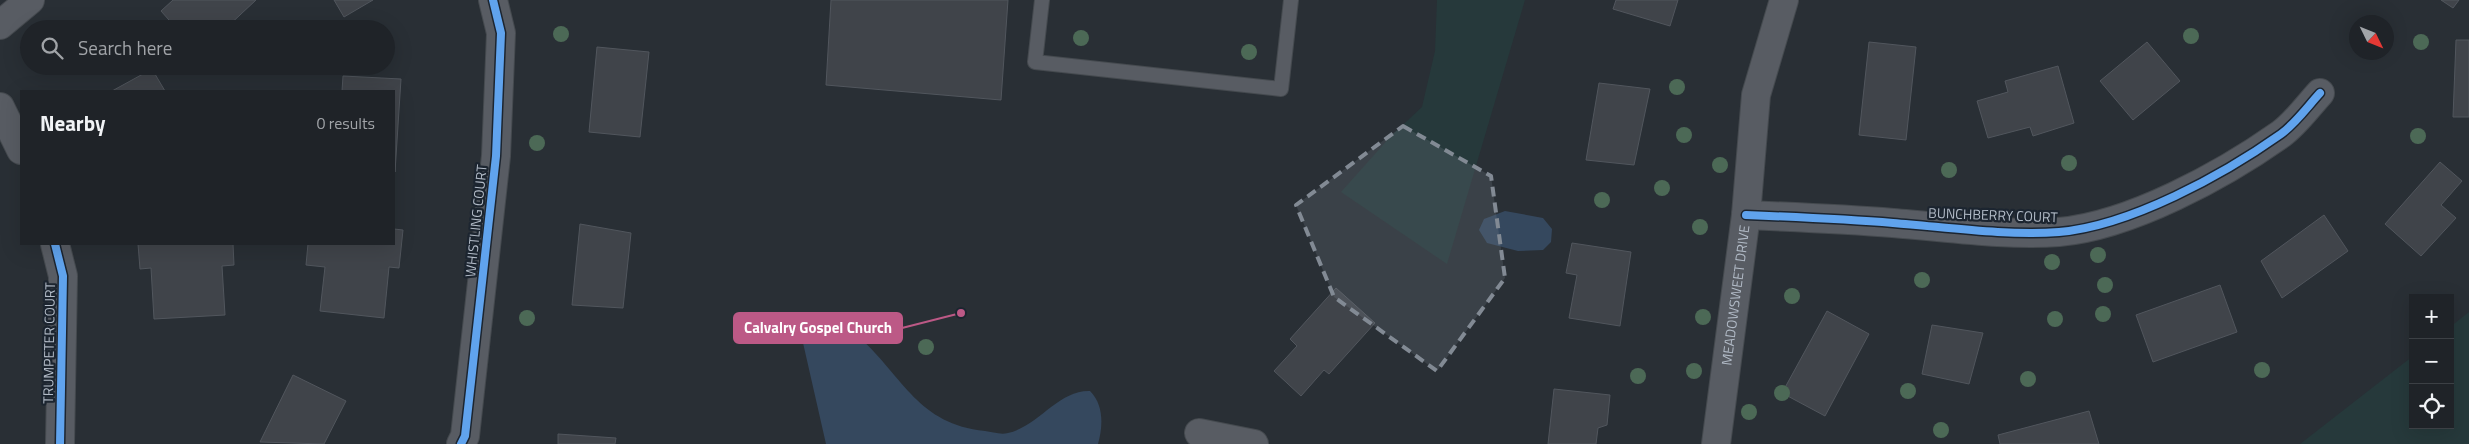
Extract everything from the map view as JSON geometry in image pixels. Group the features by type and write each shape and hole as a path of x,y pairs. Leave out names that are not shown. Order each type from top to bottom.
{"street":[{"path":"0,25 30,0"},
{"name":"WHISTLING COURT","path":"461,444 465,436 496,156 501,33 493,0"},
{"name":"MEADOWSWEET DRIVE","path":"1716,444 1746,215 1756,95 1784,0"},
{"name":"BUNCHBERRY COURT","path":"1746,215 1891,222 1979,230 2059,232 2105,222 2167,199 2220,172 2283,133 2320,93"},
{"path":"0,107 20,148"},
{"name":"TRUMPETER COURT","path":"55,245 63,276 60,444"},
{"path":"1199,434 1254,444"}],"lane":[{"path":"1042,0 1035,62 1281,89 1291,0"}],"highlighted area":[{"path":"1403,126 1491,176 1505,278 1437,371 1334,297 1296,205"}],"shaded area":[{"path":"1437,0 1525,0 1447,264 1341,192 1391,136 1422,107 1435,51"},
{"path":"2469,312 2469,444 2300,444 2409,359 2409,429 2454,429 2454,324"}],"water":[{"path":"1505,211 1543,218 1552,229 1551,242 1543,250 1518,251 1487,243 1479,230 1484,219"},
{"path":"829,316 860,338 914,397 928,409 943,419 962,427 1002,434 1008,433 1029,423 1068,396 1090,391 1100,409 1101,430 1098,444 826,444 801,334 807,322"}],"building":[{"path":"173,0 256,0 235,20 169,20 161,11"},
{"path":"334,0 373,0 344,17"},
{"path":"831,0 1008,0 1001,100 826,85"},
{"path":"1616,0 1678,0 1670,26 1613,9"},
{"path":"2441,0 2459,0 2453,8"},
{"path":"2456,40 2469,40 2469,117 2453,117"},
{"path":"1869,42 1916,47 1906,140 1859,135"},
{"path":"2147,42 2180,81 2133,120 2100,81"},
{"path":"597,47 649,52 640,137 589,132"},
{"path":"2058,66 2074,123 2033,136 2030,127 1988,138 1977,101 2008,92 2005,81"},
{"path":"141,75 156,75 164,90 114,90"},
{"path":"343,76 401,79 395,172 395,90 342,90"},
{"path":"1599,83 1650,89 1634,165 1586,160"},
{"path":"2440,162 2462,181 2441,205 2456,218 2421,256 2385,224"},
{"path":"2324,215 2348,251 2282,298 2261,261"},
{"path":"580,224 631,233 623,308 572,305"},
{"path":"395,229 403,230 399,268 389,267 384,318 320,311 325,267 306,265 308,245 395,245"},
{"path":"1572,243 1631,252 1620,326 1569,318 1577,275 1566,273"},
{"path":"138,245 233,245 234,265 222,266 225,315 154,319 151,268 140,269"},
{"path":"2220,285 2237,332 2153,362 2136,315"},
{"path":"1336,288 1375,323 1329,374 1324,370 1301,396 1274,371 1297,346 1290,339"},
{"path":"1827,311 1869,334 1825,416 1782,393"},
{"path":"1932,325 1983,333 1969,384 1922,374"},
{"path":"293,375 346,401 324,444 260,442"},
{"path":"1554,389 1610,395 1607,425 1598,428 1596,444 1548,444"},
{"path":"2089,411 2099,444 2000,444 1998,435"},
{"path":"558,434 616,438 615,444 558,444"}],"cycle path":[{"path":"461,444 465,436 496,156 501,33 493,0"},
{"path":"1746,215 1856,220 2018,233 2059,232 2087,228 2145,209 2175,196 2232,166 2286,130 2320,93"},
{"path":"55,245 63,276 60,444"}],"place":[{"name":"Calvalry Gospel Church","path":"961,313"}]}
